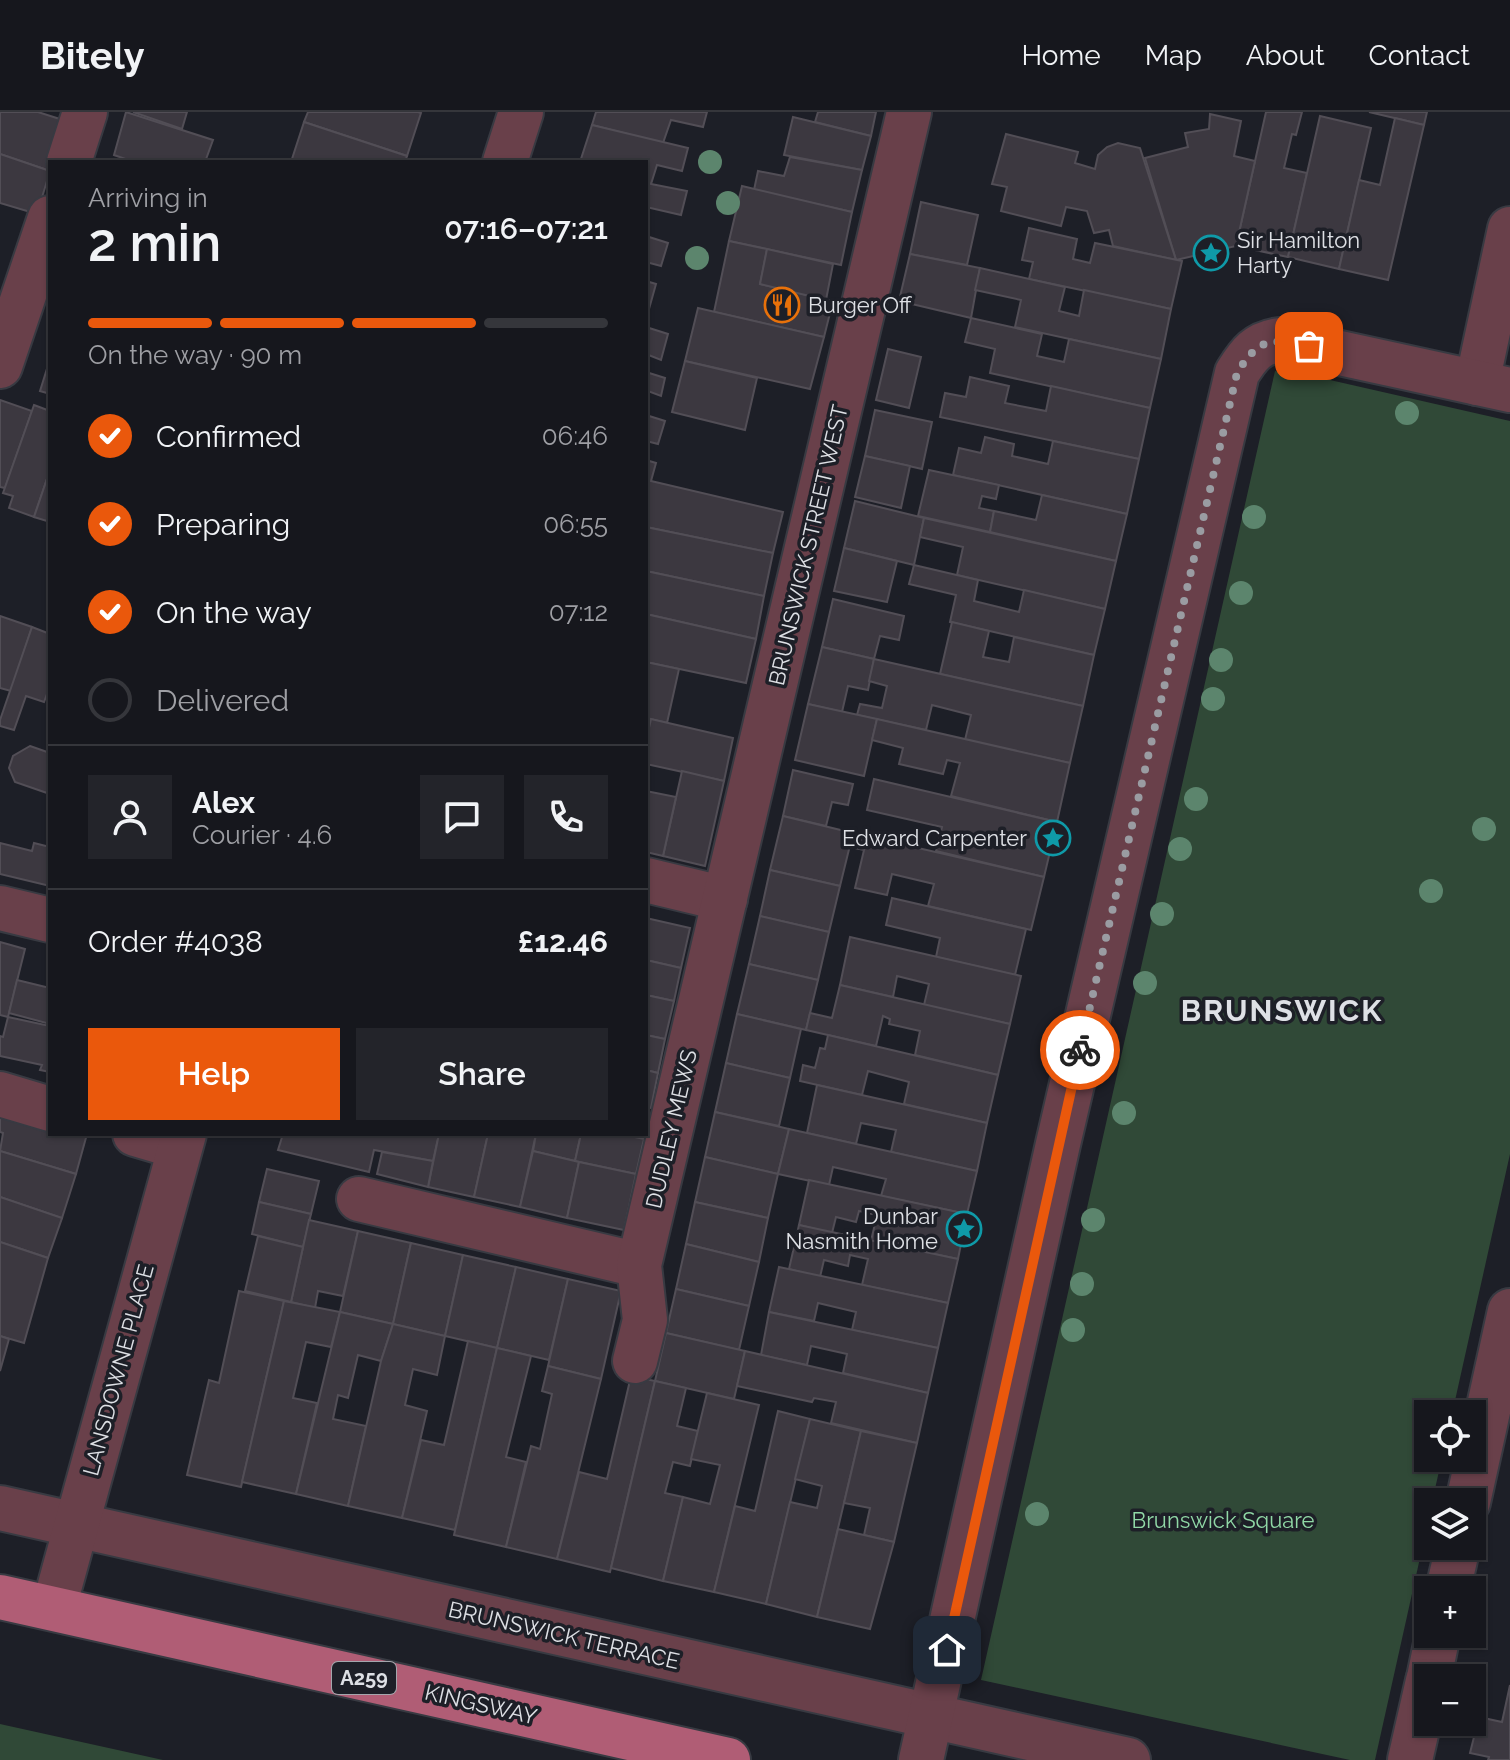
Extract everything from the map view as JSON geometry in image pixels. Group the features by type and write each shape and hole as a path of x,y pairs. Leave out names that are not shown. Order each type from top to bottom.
{"main road":[{"name":"KINGSWAY","path":"0,1597 728,1760"}],"street":[{"path":"70,160 85,112"},
{"path":"506,160 521,112"},
{"name":"BRUNSWICK STREET WEST","path":"725,899 909,112"},
{"path":"0,366 48,224"},
{"path":"921,1760 1058,1144 1237,373 1249,354 1262,342 1280,340 1494,387 1510,229"},
{"path":"648,880 725,899"},
{"name":"DUDLEY MEWS","path":"635,1361 645,1320 639,1265 725,899"},
{"path":"0,908 48,920"},
{"path":"0,1094 48,1108"},
{"path":"151,1136 182,1140"},
{"name":"LANSDOWNE PLACE","path":"54,1607 182,1140"},
{"path":"359,1199 639,1265"},
{"path":"1471,1488 1510,1311"},
{"name":"BRUNSWICK TERRACE","path":"0,1508 1128,1760"},
{"path":"1410,1760 1415,1736"}],"green space":[{"name":"Brunswick Square","path":"1275,371 1330,380 1510,421 1510,1154 1455,1400 1414,1400 1414,1472 1439,1472 1435,1488 1414,1488 1414,1560 1420,1560 1375,1760 1350,1760 981,1680"},
{"path":"0,1724 163,1760 0,1760"}],"building":[{"path":"0,112 38,112 66,121 54,160 48,160 48,170 0,154"},
{"path":"126,112 213,140 206,160 128,160 114,155"},
{"path":"133,112 187,112 182,129"},
{"path":"308,112 421,113 407,156 304,122"},
{"path":"596,112 707,112 703,127 671,120 663,143 592,125"},
{"path":"818,112 876,112 871,136 815,122"},
{"path":"1266,112 1302,112 1296,135 1292,134 1284,168 1307,173 1288,257 1236,246"},
{"path":"1369,112 1427,112 1424,125"},
{"path":"1210,114 1241,121 1234,156 1255,161 1236,246 1176,260 1145,158 1188,147 1185,133 1209,129"},
{"path":"1320,116 1371,128 1339,269 1288,257"},
{"path":"793,117 871,136 862,170 784,155"},
{"path":"1395,118 1424,125 1388,280 1339,269 1359,180 1380,185"},
{"path":"304,122 407,156 406,160 292,160"},
{"path":"592,125 688,148 682,171 657,165 651,184 648,183 648,160 581,160"},
{"path":"1006,134 1078,152 1075,163 1095,169 1098,155 1107,147 1118,143 1140,148 1176,260 1113,246 1109,230 1094,233 1087,211 1066,207 1061,226 1001,211 1007,187 992,184"},
{"path":"0,154 48,170 37,214 0,203"},
{"path":"790,157 862,170 852,212 754,190 758,171 784,176"},
{"path":"648,183 687,191 681,215 648,207"},
{"path":"742,186 852,212 841,265 729,241"},
{"path":"921,202 978,215 967,265 910,254"},
{"path":"1029,228 1077,239 1073,259 1090,263 1095,243 1182,261 1171,309 1029,279 1033,262 1022,260"},
{"path":"648,237 668,243 661,266 648,263"},
{"path":"729,241 767,249 760,284 833,301 824,337 714,312"},
{"path":"767,249 833,264 826,300 760,284"},
{"path":"910,254 980,268 971,318 899,301"},
{"path":"980,268 1065,287 1059,311 1079,316 1084,290 1171,309 1161,359 1015,327 1021,300 975,290"},
{"path":"648,282 656,284 648,309"},
{"path":"698,308 824,337 810,389 685,361"},
{"path":"971,318 1042,334 1037,356 1064,362 1069,339 1161,359 1150,408 990,373 995,349 965,342"},
{"path":"648,328 668,334 661,360 648,355"},
{"path":"888,349 921,357 909,408 876,400"},
{"path":"685,361 757,378 745,430 672,412"},
{"path":"48,365 48,393 40,391"},
{"path":"648,373 665,378 661,396 648,391"},
{"path":"970,377 1009,386 1005,403 1046,411 1051,386 1150,408 1139,459 940,417 945,393 966,397"},
{"path":"0,400 32,411 5,488 0,487"},
{"path":"34,405 48,410 48,476 34,517 9,508 13,496 3,493"},
{"path":"875,410 932,422 922,469 865,456"},
{"path":"648,416 665,421 658,444 648,442"},
{"path":"985,437 1014,444 1012,456 1048,464 1053,441 1139,459 1127,514 953,475 959,448 981,453"},
{"path":"865,456 910,466 901,508 855,497"},
{"path":"648,461 656,463 651,481 783,512 773,553 648,527"},
{"path":"929,470 999,485 996,499 982,496 979,508 994,511 990,532 918,516"},
{"path":"48,476 48,521 34,517"},
{"path":"1042,495 1127,514 1116,561 990,532 994,511 1036,520"},
{"path":"855,501 924,518 914,565 844,548"},
{"path":"924,518 1116,561 1105,609 957,575 963,547 920,537"},
{"path":"648,527 773,553 764,596 648,571"},
{"path":"844,548 897,561 887,602 834,591"},
{"path":"914,565 978,580 974,601 1019,612 1024,590 1105,609 1094,655 950,622 956,595 909,584"},
{"path":"648,571 764,596 756,639 648,614"},
{"path":"833,599 904,616 899,640 880,636 874,659 822,647"},
{"path":"648,614 756,639 746,683 648,662"},
{"path":"0,616 32,627 11,691 0,688"},
{"path":"952,622 989,631 983,657 1009,662 1014,637 1094,655 1083,706 940,674"},
{"path":"32,627 48,633 48,691 44,702 26,696 14,730 0,726"},
{"path":"822,647 874,659 868,690 848,686 842,712 808,704"},
{"path":"874,659 1083,706 1070,763 965,740 971,715 932,705 926,730 857,715 860,704 882,708 887,686 869,681"},
{"path":"648,662 679,669 667,723 648,718"},
{"path":"808,704 877,719 864,776 795,760"},
{"path":"651,719 733,738 724,781 648,764"},
{"path":"877,719 1070,763 1057,822 951,796 960,763 947,760 943,774 899,764 903,748 872,740"},
{"path":"30,746 48,752 48,793 15,782 9,768 13,756"},
{"path":"793,770 853,784 848,805 832,802 826,826 783,816"},
{"path":"682,771 724,781 705,866 663,856"},
{"path":"874,779 1057,822 1044,877 936,851 942,827 867,810"},
{"path":"648,791 676,797 663,856 648,852"},
{"path":"783,816 853,833 840,886 770,870"},
{"path":"853,833 1044,877 1031,930 928,906 934,884 892,874 887,895 855,888 864,850 850,847"},
{"path":"0,843 32,851 34,843 48,846 48,886 0,874"},
{"path":"770,870 840,886 829,932 760,916"},
{"path":"892,898 1026,929 1015,975 936,957 940,938 886,925"},
{"path":"760,916 829,932 818,980 749,964"},
{"path":"648,918 690,928 681,968 648,960"},
{"path":"850,937 1021,976 1010,1024 924,1005 929,984 897,976 893,997 840,985"},
{"path":"0,942 25,949 8,1017 0,1015"},
{"path":"648,960 681,968 674,1001 648,995"},
{"path":"749,964 818,980 806,1030 737,1014"},
{"path":"17,980 48,988 48,1023 9,1013"},
{"path":"840,985 1010,1024 998,1075 915,1055 920,1031 889,1024 890,1019 883,1016 876,1046 806,1030 810,1013 832,1018"},
{"path":"648,995 674,1001 665,1039 648,1035"},
{"path":"737,1014 801,1029 790,1078 726,1063"},
{"path":"8,1017 48,1026 48,1072 40,1070 42,1065 0,1056 0,1036 3,1037"},
{"path":"648,1035 665,1039 658,1073 648,1070"},
{"path":"828,1035 998,1075 987,1123 904,1104 909,1082 868,1071 862,1095 800,1081 803,1065 815,1068 820,1048 825,1049"},
{"path":"726,1063 790,1078 779,1126 715,1112"},
{"path":"648,1070 658,1073 651,1108 648,1107"},
{"path":"817,1085 987,1123 977,1171 891,1152 896,1130 861,1123 856,1144 807,1133"},
{"path":"0,1105 48,1119 48,1136 86,1136 76,1174 0,1151 3,1133 0,1132"},
{"path":"715,1112 789,1129 778,1174 705,1157"},
{"path":"789,1129 977,1171 967,1214 881,1196 886,1179 833,1167 829,1185 778,1174"},
{"path":"282,1136 439,1136 433,1161 374,1150 369,1172 278,1150"},
{"path":"439,1136 488,1136 474,1197 428,1187"},
{"path":"488,1136 536,1136 520,1207 474,1197"},
{"path":"536,1136 581,1136 575,1161 533,1151"},
{"path":"581,1136 644,1139 636,1174 575,1161"},
{"path":"0,1151 76,1174 62,1218 0,1197"},
{"path":"533,1151 579,1162 567,1218 520,1207"},
{"path":"382,1152 433,1161 428,1187 377,1174"},
{"path":"705,1157 778,1174 768,1218 695,1202"},
{"path":"579,1162 636,1174 624,1230 567,1218"},
{"path":"267,1169 319,1181 311,1214 259,1202"},
{"path":"809,1180 967,1214 958,1259 871,1241 877,1215 859,1211 856,1222 836,1217 832,1233 799,1225"},
{"path":"0,1197 62,1218 48,1258 0,1242"},
{"path":"259,1202 311,1214 303,1247 252,1234"},
{"path":"695,1202 768,1218 759,1262 686,1244"},
{"path":"309,1220 358,1231 343,1296 318,1291 315,1308 291,1302"},
{"path":"799,1225 958,1259 948,1303 862,1285 868,1259 850,1255 848,1266 824,1260 820,1277 789,1269"},
{"path":"358,1231 411,1243 393,1324 340,1312"},
{"path":"258,1236 303,1247 291,1302 245,1291"},
{"path":"0,1242 48,1258 24,1343 0,1336"},
{"path":"411,1243 463,1255 445,1336 393,1324"},
{"path":"686,1244 759,1262 749,1306 676,1289"},
{"path":"463,1255 516,1267 497,1348 445,1336"},
{"path":"516,1267 568,1279 549,1360 497,1348"},
{"path":"779,1267 948,1303 938,1348 852,1330 856,1312 818,1303 814,1321 769,1312"},
{"path":"568,1279 621,1291 601,1379 548,1366"},
{"path":"676,1289 749,1306 739,1350 666,1333"},
{"path":"239,1291 284,1301 241,1487 187,1475 209,1380 219,1383"},
{"path":"284,1301 340,1312 331,1347 306,1342 293,1398 317,1403 296,1494 242,1482"},
{"path":"340,1312 393,1324 381,1361 358,1355 348,1398 338,1395 333,1419 366,1426 348,1506 296,1494"},
{"path":"769,1312 938,1348 928,1393 843,1373 847,1354 811,1346 807,1365 761,1355"},
{"path":"393,1324 445,1336 437,1375 413,1369 405,1405 427,1411 402,1518 348,1506 381,1361"},
{"path":"666,1333 745,1351 734,1399 655,1381"},
{"path":"0,1336 9,1339 0,1371"},
{"path":"468,1341 497,1348 455,1530 402,1518 421,1440 444,1445"},
{"path":"497,1348 531,1356 506,1457 526,1462 506,1547 454,1535"},
{"path":"745,1351 928,1393 917,1443 831,1423 836,1402 814,1398 812,1402 737,1386"},
{"path":"548,1366 601,1379 557,1559 506,1547 531,1446 540,1449 552,1394 542,1391"},
{"path":"631,1376 655,1381 610,1572 557,1559 579,1472 607,1479"},
{"path":"655,1381 686,1388 677,1426 698,1431 690,1466 673,1462 665,1493 683,1497 663,1581 611,1568"},
{"path":"707,1393 759,1405 714,1592 663,1581 683,1497 710,1504 720,1465 691,1459"},
{"path":"778,1411 810,1419 766,1604 714,1592 735,1506 755,1511"},
{"path":"810,1419 861,1431 817,1617 766,1604 790,1502 817,1508 822,1486 795,1479"},
{"path":"861,1431 917,1443 894,1542 864,1535 870,1508 844,1503"},
{"path":"838,1529 894,1542 870,1629 817,1617"},
{"path":"1510,1685 1510,1760 1488,1760 1489,1757 1470,1753 1474,1736 1486,1736 1486,1719 1502,1722"}],"way so far":[{"path":"1080,1050 1237,373 1249,354 1262,342 1280,340 1309,346"}],"place":[{"name":"Sir Hamilton Harty","path":"1211,253"},
{"name":"Burger Off","path":"782,305"},
{"name":"Edward Carpenter","path":"1053,838"},
{"name":"Dunbar Nasmith Home","path":"964,1229"}],"district":[{"name":"BRUNSWICK","path":"1282,1011"}],"route":[{"path":"947,1650 1080,1050"}]}
